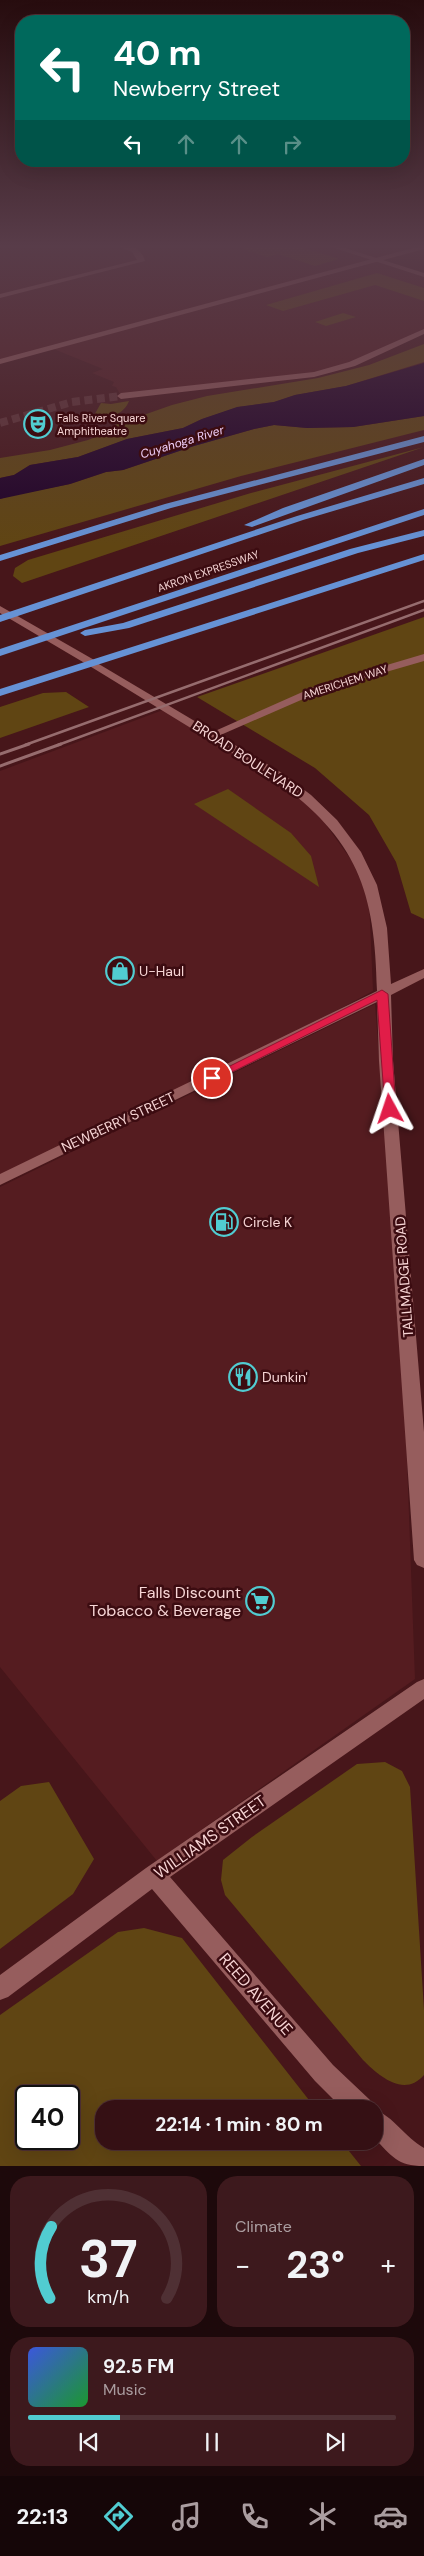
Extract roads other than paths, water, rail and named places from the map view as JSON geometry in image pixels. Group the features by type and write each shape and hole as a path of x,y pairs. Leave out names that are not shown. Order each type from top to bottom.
{"highway":[{"path":"0,558 168,506 424,439"},
{"path":"142,570 286,510 424,462"},
{"name":"AKRON EXPRESSWAY","path":"0,619 300,518 424,482"},
{"name":"AKRON EXPRESSWAY","path":"0,653 424,512"},
{"path":"32,643 125,626 354,552 424,533"},
{"path":"0,693 424,557"}],"street":[{"path":"0,362 66,344"},
{"path":"121,396 314,374 352,364 395,344"},
{"name":"BROAD BOULEVARD","path":"0,609 212,735 303,793 345,838 370,884 381,940 382,994"},
{"name":"AMERICHEM WAY","path":"212,735 320,688 424,657"},
{"name":"NEWBERRY STREET","path":"0,1180 297,1037 424,972"},
{"name":"TALLMADGE ROAD","path":"382,994 424,1560"},
{"name":"WILLIAMS STREET","path":"0,1989 154,1875 424,1688"},
{"name":"REED AVENUE","path":"154,1875 324,2073 352,2100"},
{"path":"383,2130 405,2151 424,2162"}],"water":[{"name":"Cuyahoga River","path":"424,363 424,416 353,427 307,428 274,425 194,446 123,470 106,472 70,484 0,499 0,478 14,475 30,465 78,457 127,439 183,428 202,419 237,407 274,402 295,395 346,386"}],"tunnel":[{"path":"0,423 72,402 121,396"}],"railway":[{"path":"25,745 424,601"},
{"path":"58,745 424,610"},
{"path":"0,754 29,744"},
{"path":"0,766 61,744"}],"place":[{"name":"Falls River Square Amphitheatre","path":"38,424"},
{"name":"U-Haul","path":"120,971"},
{"name":"Circle K","path":"224,1222"},
{"name":"Dunkin'","path":"243,1377"},
{"name":"Falls Discount Tobacco & Beverage","path":"260,1601"}]}
